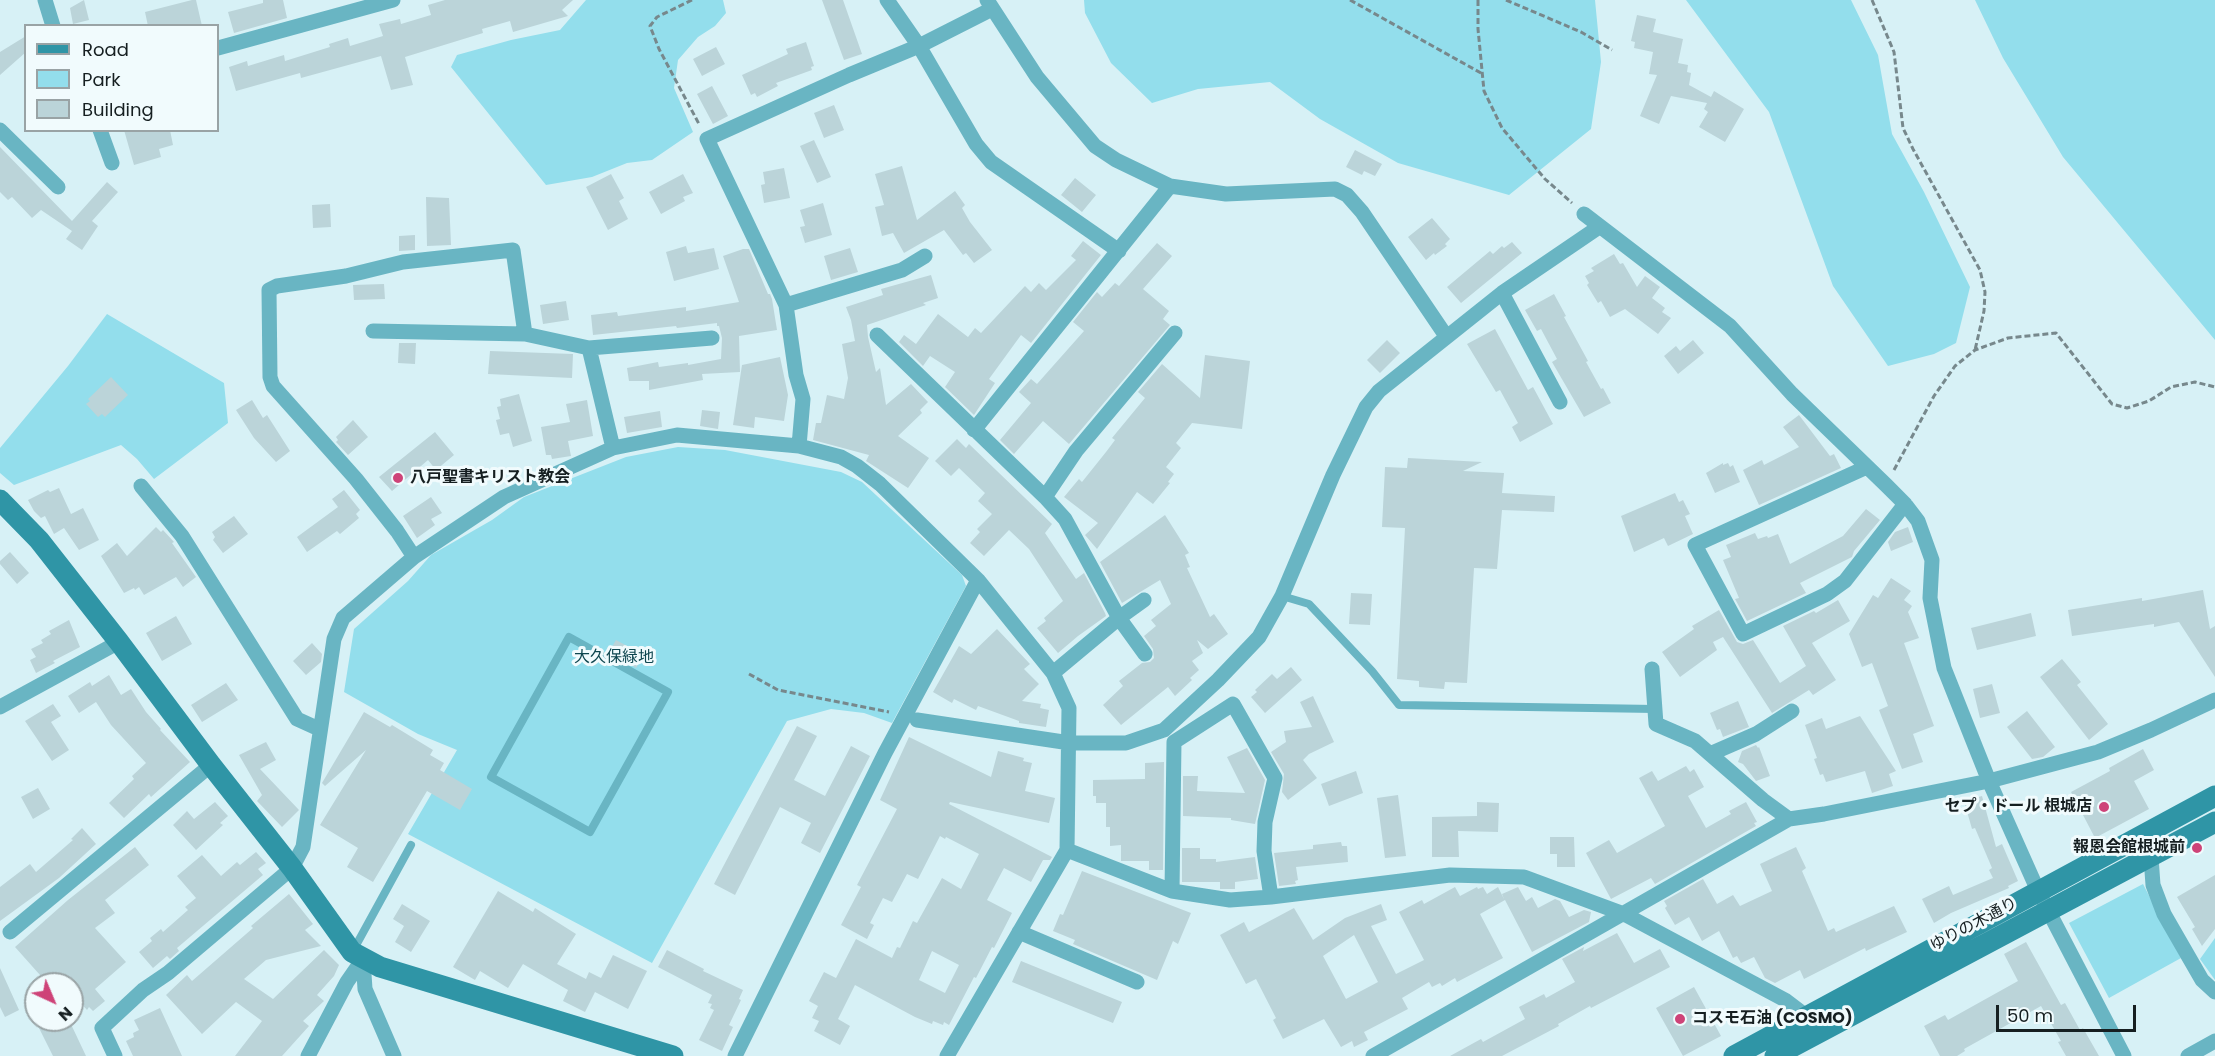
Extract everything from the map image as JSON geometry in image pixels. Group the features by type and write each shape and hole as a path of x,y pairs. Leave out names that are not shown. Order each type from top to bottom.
{"street":[{"path":"45,0 51,24"},
{"path":"219,48 393,0"},
{"path":"887,0 919,46 976,144 991,162 1119,251"},
{"path":"799,446 803,399 796,375 786,305 707,139 919,46 990,5 1037,77 1095,146 1116,160 1170,186 1226,194 1335,189 1347,195 1362,212 1446,336"},
{"path":"0,130 58,187"},
{"path":"101,132 112,164"},
{"path":"974,430 1170,186"},
{"path":"1584,214 1730,326 1792,394 1905,504 1921,527 1932,560 1930,597 1944,668 1989,781 2038,891 2124,1056"},
{"path":"911,718 1070,743 1126,743 1164,730 1218,680 1259,637 1282,596 1333,475 1366,407 1379,391 1502,293 1599,227"},
{"path":"414,557 356,479 278,395 273,386 270,377 269,290 277,286 346,276 402,262 513,249 525,334"},
{"path":"786,305 902,270 925,256"},
{"path":"1502,293 1560,402"},
{"path":"373,332 525,334 589,348 712,338"},
{"path":"1045,497 1076,451 1175,333"},
{"path":"877,335 1065,519 1119,618 1144,654"},
{"path":"589,348 613,448"},
{"path":"115,1056 102,1028 143,990 168,974 292,868 303,847 333,639 343,618 414,557 504,497 613,448 677,435 799,446 841,458 857,466 880,484 978,580 1053,674 1070,708 1067,850 947,1056"},
{"path":"1867,467 1695,545 1743,634 1827,594 1845,581 1905,504"},
{"path":"141,486 182,536 297,719 319,729"},
{"path":"0,500 39,540 358,955 380,967 673,1056"},
{"path":"735,1056 911,718 978,580"},
{"path":"1053,674 1119,618 1144,600"},
{"path":"0,707 119,642"},
{"path":"1652,669 1656,724 1695,741 1763,800 1789,819"},
{"path":"1373,1056 1789,819 1989,781 2098,752 2215,700"},
{"path":"1172,891 1174,742 1233,705 1275,778 1265,822 1264,851 1271,897"},
{"path":"1710,754 1756,734 1792,711"},
{"path":"10,932 211,765"},
{"name":"ゆりの木通り","path":"1775,1056 1811,1025 2038,891 2215,796"},
{"name":"ゆりの木通り","path":"1734,1056 1811,1025 2049,910 2215,822"},
{"path":"1067,850 1172,891 1230,900 1450,875 1524,877 1624,914 1785,1000 1811,1025"},
{"path":"2151,856 2153,885 2164,914 2202,981 2215,992"},
{"path":"1019,932 1137,982"},
{"path":"308,1056 347,982 358,955"},
{"path":"358,955 365,989 394,1056"},
{"path":"2188,1056 2215,1041"}],"lane":[{"path":"1282,596 1309,604 1399,705 1655,709"},
{"path":"569,637 668,692 590,832 491,777 569,637"},
{"path":"358,955 411,845"}],"path":[{"path":"692,0 657,17 650,26 659,49 707,139"},
{"path":"1350,0 1481,73"},
{"path":"1478,0 1481,73 1484,91 1502,128 1545,179 1584,214"},
{"path":"1506,0 1581,32 1612,50"},
{"path":"1872,0 1894,52 1904,128 1913,150 1963,235 1980,270 1985,292 1984,311 1975,350"},
{"path":"1886,485 1934,396 1955,366 1975,350 2008,339 2056,333 2112,404 2127,408 2149,401 2171,387 2195,382 2215,387"},
{"path":"749,674 778,690 911,718"}],"green space":[{"path":"586,0 723,0 726,13 715,26 698,37 678,60 674,88 693,132 652,160 627,163 592,177 546,185 451,67 457,55 511,40 560,30"},
{"path":"1084,0 1595,0 1601,62 1591,129 1509,195 1398,163 1320,119 1270,82 1198,89 1152,103 1111,63 1085,13"},
{"path":"1686,0 1851,0 1878,55 1892,134 1924,192 1970,287 1956,343 1934,354 1888,366 1833,286 1769,112"},
{"path":"1975,0 2215,0 2215,340 2063,157 2003,58"},
{"path":"107,314 224,383 228,423 154,479 121,445 14,485 0,473 0,448 68,366"},
{"name":"大久保緑地","path":"678,447 725,450 841,472 862,482 962,575 966,586 892,723 864,713 831,709 787,721 652,963 408,834 457,750 418,734 344,692 354,629 408,581 431,555 492,520 524,497 626,457"},
{"path":"2143,884 2181,958 2109,998 2069,923"},
{"path":"2215,938 2215,980 2200,959"}],"building":[{"path":"84,0 89,20 73,24 70,8"},
{"path":"196,0 202,24 148,24 145,12"},
{"path":"263,0 283,0 287,18 234,33 228,12 263,3"},
{"path":"445,0 573,0 562,10 568,16 513,32 510,21 482,29 483,33 405,57 413,85 391,90 381,56 301,78 300,73 236,91 229,67 247,61 248,66 284,55 285,61 330,47 329,44 348,38 350,46 383,36 379,24 400,19 401,24 431,15 428,5"},
{"path":"822,0 843,0 862,54 844,60"},
{"path":"1637,15 1656,19 1653,32 1683,39 1678,63 1688,65 1687,72 1691,73 1689,85 1711,97 1714,91 1744,109 1725,142 1699,127 1708,112 1704,109 1707,103 1671,96 1659,124 1640,116 1657,75 1649,74 1653,52 1634,48 1635,42 1631,41"},
{"path":"24,37 24,54 0,75 0,52"},
{"path":"806,42 814,66 811,67 812,70 776,83 778,86 757,97 755,93 751,95 742,75 788,54 786,49"},
{"path":"716,47 725,64 702,76 693,59"},
{"path":"712,86 728,116 713,124 697,94"},
{"path":"834,105 844,130 824,138 814,113"},
{"path":"125,132 170,132 173,145 159,149 161,157 134,165"},
{"path":"814,140 831,177 817,183 800,146"},
{"path":"0,147 72,221 107,182 118,192 92,221 98,226 82,250 66,239 72,231 41,210 32,218 12,197 8,200 0,192"},
{"path":"1355,150 1382,164 1375,176 1364,171 1362,175 1346,167"},
{"path":"902,166 917,220 955,191 965,205 962,208 970,222 992,250 974,263 966,253 963,255 944,230 904,253 893,233 882,236 875,207 884,205 875,174"},
{"path":"784,168 790,198 764,203 761,185 765,184 763,172"},
{"path":"611,174 624,198 619,201 628,219 608,230 586,187"},
{"path":"683,174 693,193 683,197 685,201 661,214 649,192"},
{"path":"1075,178 1096,195 1082,212 1061,195"},
{"path":"426,197 449,198 451,245 427,246"},
{"path":"823,203 832,235 805,243 800,227 805,226 800,210"},
{"path":"330,204 331,227 313,228 312,205"},
{"path":"1432,218 1450,239 1445,244 1447,246 1426,260 1408,237"},
{"path":"415,235 415,250 399,251 399,236"},
{"path":"1083,241 1101,255 1031,343 1021,335 989,379 995,383 974,415 945,387 955,372 930,356 923,366 899,342 904,335 916,344 938,314 968,337 975,328 981,333 1025,286 1031,292 1039,283 1046,290 1076,260 1071,256"},
{"path":"1512,242 1522,253 1461,303 1447,287 1490,251 1493,254 1502,246 1504,248"},
{"path":"1157,243 1172,256 1143,289 1169,311 1163,319 1170,325 1069,444 1043,421 1014,454 1000,440 1031,403 1019,392 1031,379 1037,384 1084,331 1073,322 1097,292 1102,297 1115,283 1119,286"},
{"path":"686,246 688,253 714,248 719,269 674,281 666,252"},
{"path":"850,248 858,272 831,280 824,256"},
{"path":"749,249 768,294 770,294 777,330 739,336 740,372 702,374 703,380 649,390 649,381 629,381 627,368 658,362 659,367 721,359 722,338 719,326 717,323 593,335 591,315 617,312 618,316 686,307 686,311 739,302 723,256"},
{"path":"1614,254 1620,264 1623,263 1637,287 1645,276 1660,287 1652,298 1665,308 1662,312 1671,318 1658,334 1625,309 1610,317 1601,301 1598,303 1587,285 1589,283 1585,276 1594,271 1591,268"},
{"path":"931,275 938,298 923,303 926,305 867,325 876,372 880,368 886,405 911,384 928,402 920,410 922,413 898,436 929,458 908,488 866,461 869,455 813,440 816,423 821,423 827,395 844,399 848,378 842,344 855,341 846,307 883,295 881,289"},
{"path":"384,284 385,299 354,300 353,285"},
{"path":"1554,294 1588,361 1586,362 1611,403 1584,417 1552,362 1557,359 1541,329 1537,331 1525,310"},
{"path":"566,301 569,320 543,324 540,305"},
{"path":"1495,329 1528,390 1533,387 1553,424 1520,442 1512,427 1518,423 1500,390 1496,392 1467,344"},
{"path":"1387,340 1400,353 1380,373 1367,360"},
{"path":"1693,340 1704,353 1678,374 1664,356 1676,346 1680,351"},
{"path":"399,343 416,343 415,364 398,363"},
{"path":"490,351 573,354 572,378 488,374"},
{"path":"1205,355 1250,361 1242,429 1192,423 1176,443 1181,448 1166,467 1174,474 1168,482 1170,483 1153,504 1137,492 1097,549 1085,535 1098,523 1064,497 1079,479 1082,482 1115,440 1112,438 1145,398 1138,392 1162,364 1200,398"},
{"path":"780,357 788,395 784,421 755,417 754,428 733,425 742,365"},
{"path":"111,377 128,395 105,417 102,414 98,417 86,404 90,401 88,399"},
{"path":"519,394 532,441 513,447 509,433 500,435 496,420 500,419 497,407 501,406 500,399"},
{"path":"252,400 263,418 267,415 290,451 276,462 254,438 236,410"},
{"path":"587,400 593,436 568,441 571,456 552,459 551,455 546,455 541,427 570,422 566,404"},
{"path":"702,410 720,412 718,429 700,426"},
{"path":"660,411 662,427 627,433 624,417"},
{"path":"1799,415 1830,456 1834,454 1841,468 1759,505 1743,470 1762,460 1764,465 1799,447 1783,427"},
{"path":"353,420 368,437 348,455 336,442 338,440 336,437"},
{"path":"435,432 454,455 436,470 428,460 392,491 379,477"},
{"path":"957,439 966,448 969,444 1052,524 1045,533 1076,579 1084,573 1105,613 1106,616 1058,653 1037,628 1046,621 1044,618 1063,601 1029,549 1009,530 984,556 970,543 980,532 977,529 992,514 978,501 985,493 959,468 951,476 935,461"},
{"path":"1408,458 1482,462 1463,471 1504,473 1502,493 1555,496 1554,512 1502,510 1497,569 1474,568 1467,683 1445,682 1444,689 1419,687 1419,681 1397,679 1405,528 1382,527 1385,467 1407,468"},
{"path":"1723,463 1723,465 1728,463 1730,467 1733,465 1740,482 1715,493 1706,473"},
{"path":"59,488 71,514 83,508 99,540 79,550 64,528 54,534 45,516 41,518 34,511 28,500 48,490 50,492"},
{"path":"344,490 360,510 356,514 359,518 340,534 337,531 307,552 297,537 338,507 332,499"},
{"path":"1675,493 1679,502 1683,500 1690,514 1685,516 1693,534 1668,546 1664,538 1634,552 1621,516"},
{"path":"431,497 442,513 431,519 435,525 417,538 403,516"},
{"path":"1866,509 1880,520 1854,551 1852,557 1800,583 1806,593 1747,621 1735,599 1739,598 1723,560 1731,557 1726,545 1755,533 1758,539 1778,534 1790,564 1843,536"},
{"path":"1165,515 1189,553 1185,555 1190,567 1187,568 1210,617 1214,614 1228,634 1208,649 1197,640 1203,653 1192,661 1199,670 1190,678 1192,680 1175,696 1168,687 1121,725 1103,705 1123,686 1119,681 1142,663 1150,662 1154,658 1153,649 1144,636 1156,626 1151,620 1171,604 1160,580 1122,603 1100,562"},
{"path":"234,516 248,534 223,553 213,540 215,537 212,532"},
{"path":"156,527 161,532 163,530 174,542 172,543 196,577 183,587 176,577 144,595 139,587 124,593 101,556 117,543 127,556"},
{"path":"1908,527 1913,542 1891,551 1888,542 1895,532"},
{"path":"10,552 29,573 17,584 0,564 0,561"},
{"path":"1891,578 1911,591 1904,600 1912,606 1908,612 1919,638 1904,643 1934,726 1913,734 1923,762 1902,769 1879,710 1888,706 1872,663 1862,667 1849,634 1873,595 1878,598"},
{"path":"2203,590 2210,629 2215,626 2215,677 2179,622 2072,636 2068,610 2142,598 2142,601"},
{"path":"1351,593 1372,594 1370,625 1349,624"},
{"path":"1838,600 1850,621 1812,643 1836,680 1813,695 1809,690 1772,713 1723,637 1713,642 1717,650 1680,677 1662,652 1694,629 1692,626 1719,610 1737,642 1743,644 1753,640 1780,683 1806,666 1783,626 1814,611 1816,613"},
{"path":"2031,613 2036,636 1977,650 1971,628"},
{"path":"176,616 192,644 162,661 146,633"},
{"path":"69,620 80,647 36,673 30,660 36,657 31,649 43,643 41,640 51,634 49,631"},
{"path":"997,629 1030,664 1024,669 1039,684 1022,701 1041,704 1040,708 1049,710 1046,727 1019,723 1019,721 978,706 976,710 954,699 952,703 933,692 959,646 971,654"},
{"path":"616,640 644,655 636,668 609,652"},
{"path":"312,643 322,654 321,662 306,675 293,661"},
{"path":"2062,659 2081,682 2077,685 2108,724 2089,740 2040,677"},
{"path":"1291,667 1302,680 1265,713 1251,697 1272,674 1277,679"},
{"path":"109,675 121,695 131,689 160,730 190,762 151,797 149,794 124,818 109,803 134,779 132,776 146,763 111,725 96,702 79,713 68,696 90,682 92,686"},
{"path":"226,683 238,700 202,722 191,705"},
{"path":"1992,684 2000,713 1980,718 1973,689"},
{"path":"1313,696 1334,742 1309,754 1303,760 1317,778 1288,800 1282,792 1284,774 1271,752 1286,742 1284,731 1312,727 1300,702"},
{"path":"1738,701 1749,727 1723,737 1720,729 1717,730 1710,713"},
{"path":"53,704 61,716 51,722 69,750 52,761 25,721"},
{"path":"2027,711 2055,747 2043,757 2032,759 2007,727"},
{"path":"364,712 390,727 392,725 433,750 430,755 444,763 440,770 472,789 460,810 427,791 373,882 347,867 358,848 320,825 366,750 325,786 322,783"},
{"path":"1860,716 1896,771 1889,774 1893,786 1872,793 1865,771 1826,782 1823,774 1820,775 1814,759 1817,758 1805,725 1822,718 1826,729"},
{"path":"797,726 817,736 794,780 825,796 851,746 870,756 820,853 801,843 811,823 780,807 735,895 714,884"},
{"path":"909,737 991,777 998,751 1024,758 1023,761 1032,763 1025,791 1055,798 1049,823 950,802 949,804 1052,857 1050,860 1043,860 1031,882 1004,868 987,900 1012,913 949,1025 933,1021 932,1024 915,1017 855,985 838,1019 850,1026 840,1045 814,1031 819,1021 812,1018 818,1006 809,1001 824,972 836,978 856,939 892,958 897,947 900,948 913,921 917,923 942,878 961,889 979,854 940,836 918,879 907,874 892,902 883,898 870,923 874,925 867,939 841,925 861,887 857,885 897,809 880,800","holes":["932,951 959,965 945,993 919,980"]},
{"path":"266,742 276,760 260,769 299,810 282,827 257,801 262,795 239,755"},
{"path":"1756,745 1759,747 1770,776 1756,781 1743,764 1738,762 1742,751"},
{"path":"1247,748 1265,780 1255,824 1231,820 1231,818 1183,816 1183,776 1198,776 1197,791 1245,793 1227,757"},
{"path":"2143,749 2154,770 2134,781 2149,809 2095,838 2071,792 2110,771 2109,768"},
{"path":"1164,762 1163,870 1149,870 1149,861 1121,861 1121,845 1110,846 1110,827 1106,827 1106,803 1096,803 1096,796 1093,796 1093,780 1145,779 1145,763"},
{"path":"1686,766 1690,772 1694,769 1704,787 1688,796 1706,828 1731,814 1729,811 1746,802 1757,822 1754,823 1756,826 1655,884 1651,878 1611,899 1586,853 1609,840 1617,853 1665,826 1639,778 1652,771 1658,781"},
{"path":"1356,771 1363,793 1329,806 1321,784"},
{"path":"38,788 50,809 33,819 21,797"},
{"path":"1398,795 1406,856 1385,858 1377,798"},
{"path":"1982,796 1996,847 2002,844 2018,881 2008,886 2009,888 1951,913 1934,923 1922,899 1949,886 1953,895 1993,878 1989,870 1992,868 1975,828 1972,829 1964,801"},
{"path":"215,802 228,816 220,823 223,825 196,850 173,825 187,811 194,819"},
{"path":"1477,802 1499,803 1498,832 1458,831 1459,857 1432,857 1432,817 1477,816"},
{"path":"82,828 96,844 59,878 0,921 0,887 30,864 36,872 73,840 71,839"},
{"path":"1550,837 1574,837 1575,867 1557,867 1557,854 1550,854"},
{"path":"1341,842 1342,846 1347,846 1348,862 1296,867 1298,880 1295,881 1296,884 1279,886 1274,853 1313,849 1313,845"},
{"path":"135,847 149,865 105,900 115,913 95,928 126,962 95,989 105,1001 93,1011 89,1007 87,1010 84,1007 84,972 37,972 15,947 68,900"},
{"path":"1796,847 1806,868 1802,871 1828,931 1834,928 1836,932 1894,906 1907,932 1866,951 1865,948 1804,979 1800,970 1775,983 1765,978 1754,957 1741,963 1737,956 1733,958 1719,931 1702,941 1689,917 1675,925 1665,908 1667,906 1664,901 1703,879 1717,904 1733,895 1740,906 1772,891 1760,864"},
{"path":"1182,848 1200,848 1200,859 1216,859 1216,862 1255,857 1258,879 1235,882 1235,889 1220,889 1220,882 1182,882"},
{"path":"256,852 266,863 258,869 263,875 177,948 179,951 170,959 167,956 153,968 139,952 152,941 150,938 161,929 163,932 188,910 185,907 196,898 177,876 202,855 221,876 237,862 240,865"},
{"path":"1082,871 1191,913 1178,944 1173,941 1157,980 1073,944 1075,940 1053,931 1060,914 1063,915"},
{"path":"2215,875 2215,929 2202,946 2192,929 2195,927 2177,897"},
{"path":"1455,887 1460,896 1477,887 1478,889 1483,887 1487,894 1498,887 1504,899 1502,894 1518,887 1526,901 1532,897 1538,908 1555,899 1560,901 1569,917 1584,910 1591,912 1589,922 1532,952 1505,900 1480,914 1503,958 1457,982 1455,978 1442,986 1440,983 1432,987 1429,982 1402,998 1408,1009 1364,1032 1368,1040 1354,1047 1352,1041 1341,1047 1324,1019 1283,1039 1273,1020 1276,1018 1256,979 1246,984 1220,935 1244,922 1249,932 1294,908 1313,940 1345,918 1381,904 1387,920 1371,926 1396,974 1424,960 1399,912 1422,900 1424,904","holes":["1354,935 1378,982 1346,999 1323,956"]},
{"path":"498,891 533,912 535,908 576,934 557,964 586,979 589,972 601,978 613,955 647,971 628,1009 595,992 585,1012 563,1001 568,990 523,964 508,988 480,971 475,980 453,967"},
{"path":"289,894 313,924 305,930 321,946 266,960 244,979 273,999 324,950 339,965 334,976 317,995 324,1001 303,1021 309,1026 282,1056 235,1056 262,1021 236,1002 202,1034 166,995 187,975 192,981"},
{"path":"402,904 430,921 411,952 395,942 404,926 393,919"},
{"path":"1617,933 1634,963 1660,949 1670,967 1591,1008 1590,1006 1558,1024 1559,1026 1502,1056 1450,1056 1481,1039 1483,1042 1525,1019 1519,1007 1544,994 1546,998 1575,982 1562,959"},
{"path":"2026,942 2061,1005 2065,1003 2080,1030 2083,1028 2099,1056 2066,1056 2058,1042 2061,1041 2041,1006 1964,1049 1965,1051 1957,1056 1940,1056 1924,1026 1945,1015 1948,1020 2018,981 2004,954"},
{"path":"667,950 704,969 703,971 743,990 739,999 741,1000 729,1025 733,1027 722,1051 699,1040 714,1010 710,1008 712,1004 708,1003 712,995 658,967"},
{"path":"1021,961 1122,1002 1113,1023 1012,982"},
{"path":"0,968 19,1010 5,1017 0,1007"},
{"path":"1694,987 1721,1036 1683,1056 1656,1008"},
{"path":"160,1008 182,1056 133,1056 126,1041 134,1037 133,1033 139,1030 134,1020"},
{"path":"41,1032 75,1032 86,1056 53,1056"}],"place":[{"name":"八戸聖書キリスト教会","path":"398,478"},
{"name":"セプ・ドール 根城店","path":"2104,807"},
{"name":"報恩会館根城前","path":"2197,848"},
{"name":"コスモ石油 (COSMO)","path":"1680,1019"}]}
